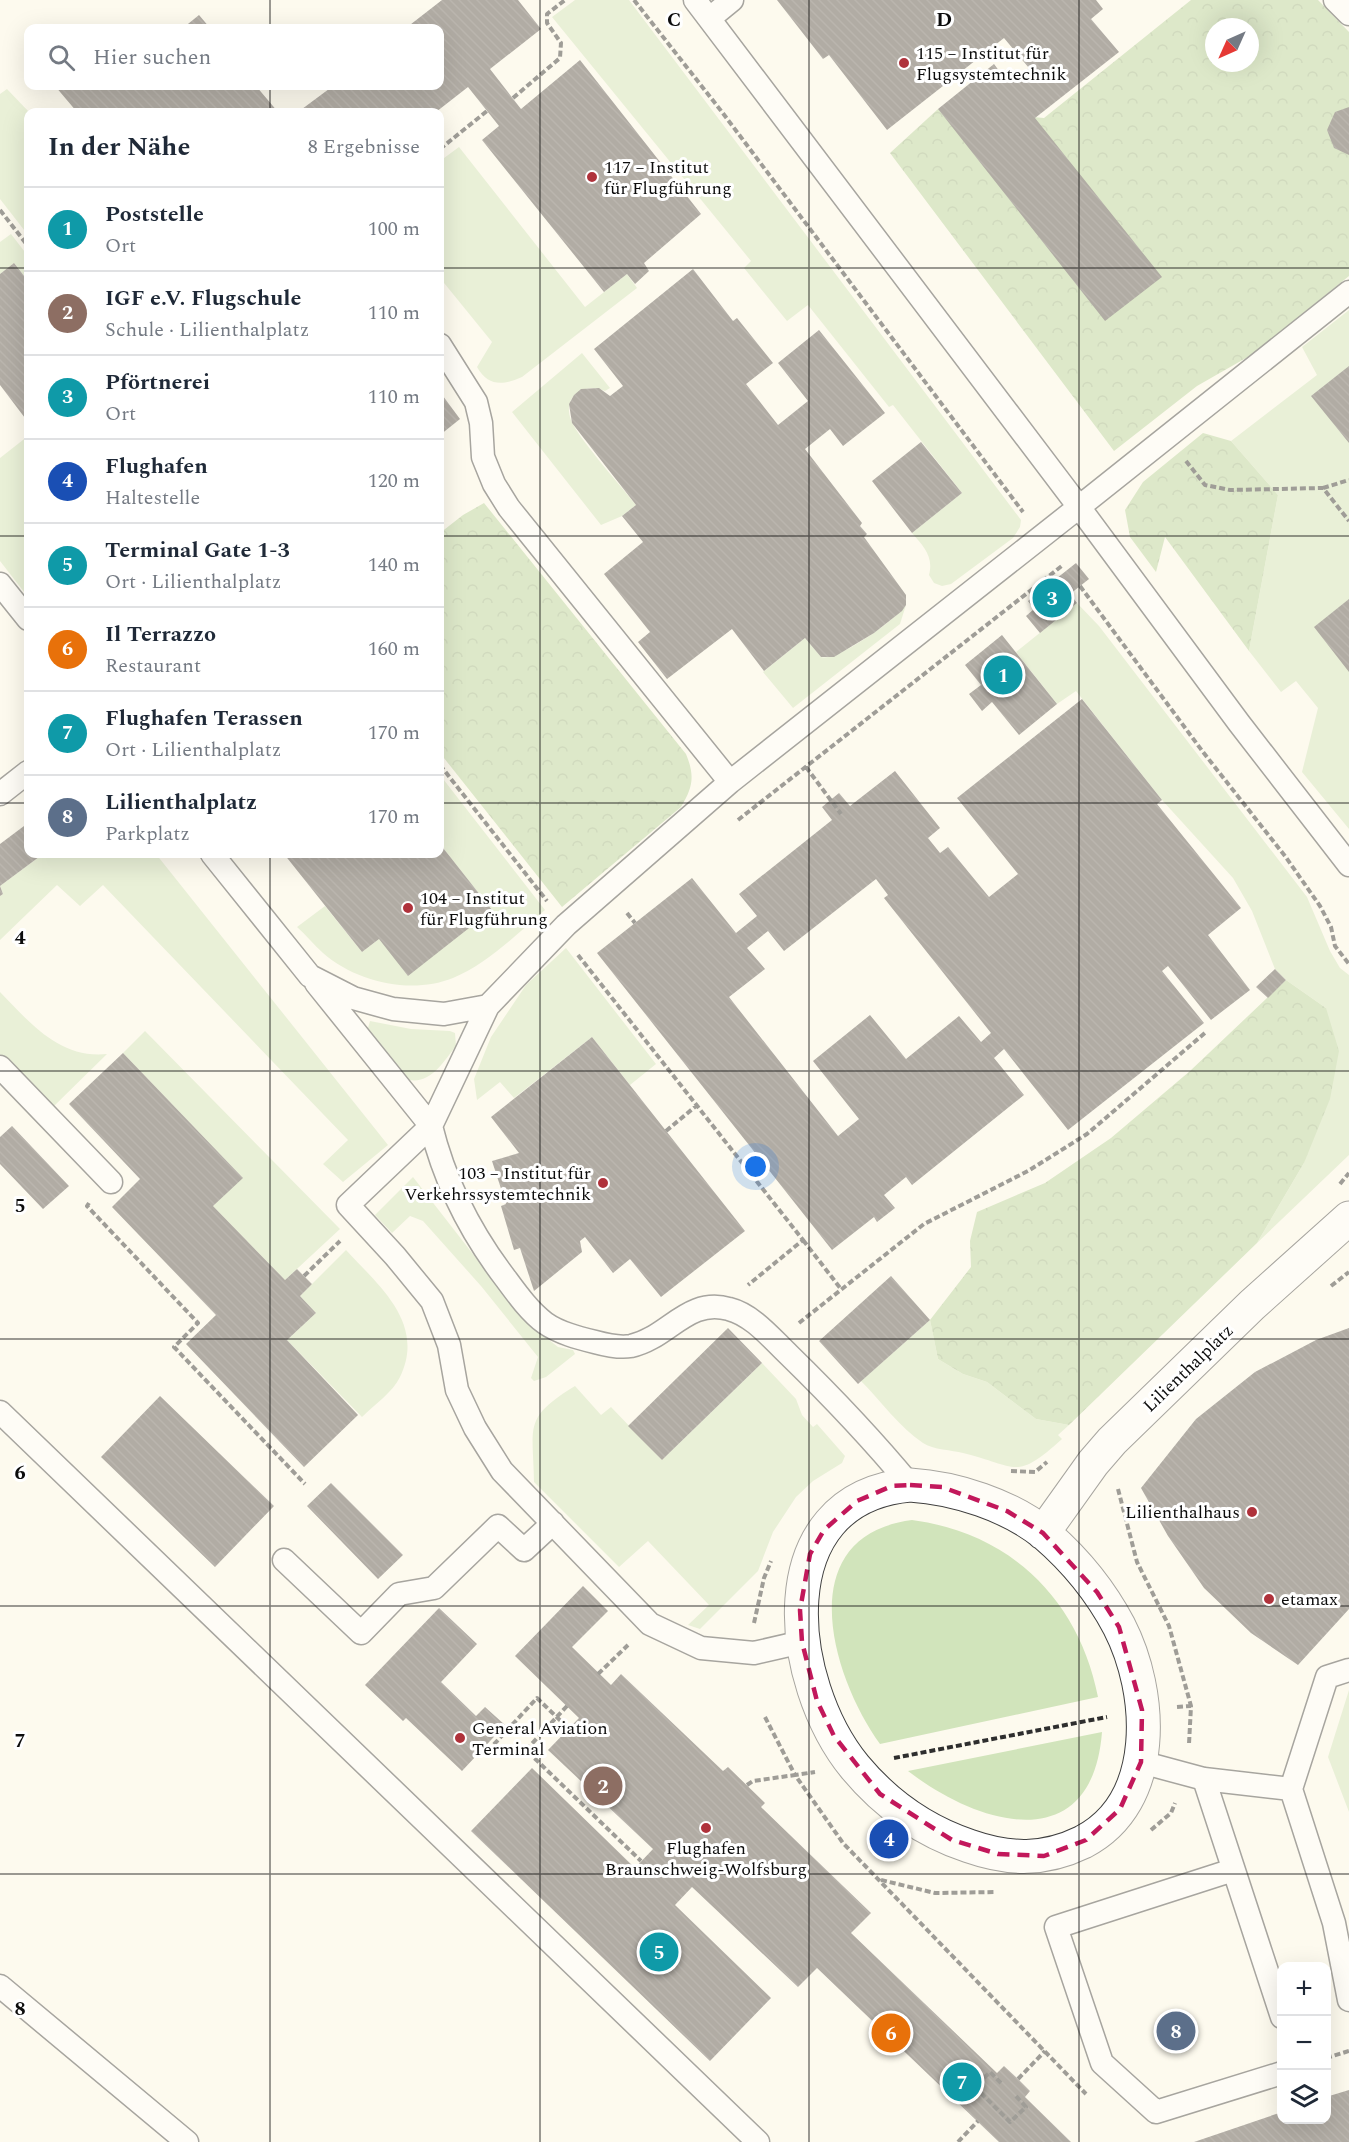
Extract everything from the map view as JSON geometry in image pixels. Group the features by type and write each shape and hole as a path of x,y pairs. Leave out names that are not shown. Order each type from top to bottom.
{"street":[{"name":"Lilienthalplatz","path":"1043,1533 1112,1441 1252,1305 1349,1218"},
{"path":"892,1486 942,1487 1007,1511 1043,1533 1071,1558 1098,1592 1119,1627 1131,1658 1142,1710 1141,1762 1130,1791 1120,1809 1106,1826 1064,1850 1044,1856 1022,1858 977,1849 928,1828 880,1794 854,1766 834,1736 817,1701 802,1642 800,1610 803,1580 810,1554 824,1530 857,1501 892,1486"}],"lane":[{"path":"696,0 1349,866"},
{"path":"710,18 732,0"},
{"path":"1335,0 1349,14"},
{"path":"802,1642 754,1653 701,1648 650,1624 502,1471 475,1428 457,1390 449,1345 432,1301 348,1204 431,1126 488,1006 566,926 730,782 1349,292"},
{"path":"444,351 476,402 481,423 483,457 494,484 509,508 730,782"},
{"path":"0,584 24,614"},
{"path":"0,794 24,775"},
{"path":"215,858 431,1126 440,1161 459,1207 486,1253 521,1299 546,1324 577,1338 609,1346 631,1346 657,1336 685,1314 708,1306 730,1309 751,1320 827,1392 910,1485"},
{"path":"310,976 353,998 393,1009 444,1014 488,1006"},
{"path":"0,1067 111,1182"},
{"path":"0,1412 758,2142"},
{"path":"284,1560 361,1633 399,1594 434,1588 498,1526 524,1550 553,1523"},
{"path":"1349,1670 1327,1677 1291,1789 1341,1920 1349,2000"},
{"path":"1141,1762 1203,1779 1291,1789"},
{"path":"1203,1779 1281,2016"},
{"path":"1233,1870 1056,1927 1102,2063 1156,2112 1277,2074"},
{"path":"0,1986 187,2142"}],"path":[{"path":"513,99 560,58 561,43 547,23 547,14 565,0"},
{"path":"634,0 722,112 1067,570"},
{"path":"444,146 487,111"},
{"path":"0,210 24,241"},
{"path":"1166,437 1205,485 1230,490 1323,488 1349,480"},
{"path":"1323,488 1349,521"},
{"path":"732,824 1063,565"},
{"path":"1080,586 1203,752 1285,856 1320,906 1331,927 1335,946 1349,964"},
{"path":"806,767 841,814"},
{"path":"444,770 580,942 573,949 842,1289"},
{"path":"623,908 635,923"},
{"path":"775,1342 924,1224 1028,1171 1087,1134 1206,1032"},
{"path":"666,1131 696,1106"},
{"path":"111,1182 87,1206 198,1323 174,1347 305,1484"},
{"path":"304,1276 362,1220"},
{"path":"730,1309 740,1291 803,1240"},
{"path":"598,1674 650,1624"},
{"path":"481,1751 485,1754 537,1698 569,1728"},
{"path":"567,1706 526,1750 641,1861"},
{"path":"747,1785 753,1781 854,1766 1142,1710 1191,1706"},
{"path":"765,1717 795,1775 843,1843 1045,2051 1018,2079"},
{"path":"1331,2056 1349,2051"},
{"path":"1001,2083 990,2072 975,2087 1010,2122 1026,2106 1015,2095"},
{"path":"958,2142 978,2121"}],"highlighted area":[{"path":"892,1486 942,1487 1007,1511 1043,1533 1097,1592 1119,1627 1142,1710 1141,1762 1120,1809 1086,1840 1044,1856 998,1854 952,1840 880,1794 834,1736 817,1701 802,1642 800,1610 810,1554 824,1530 857,1501"}],"green space":[{"path":"575,0 629,0 1021,520 1020,527 1013,538 951,584 942,586 934,583 929,575 929,557 912,533 962,493 893,405 889,407 808,305 787,321 744,268 751,261 552,17"},
{"path":"1191,0 1318,0 1349,32 1349,276 1253,354 1197,386 1114,451 890,153 938,109 1044,118"},
{"path":"7,89 25,108 24,230 0,199 0,94"},
{"path":"459,147 585,307 627,274 637,288 522,377 508,382 491,381 477,367 492,342 444,283 444,158"},
{"path":"11,234 24,251 24,276 14,263 0,274 0,242"},
{"path":"1349,310 1349,829 1302,772 1318,708 1296,681 1281,692 1249,651 1278,495 1231,441 1317,375 1302,347"},
{"path":"582,353 610,388 605,391 590,388 577,393 570,404 571,420 591,450 636,505 622,516 601,525 512,412"},
{"path":"1203,433 1231,441 1278,495 1249,651 1165,537 1156,572 1130,537 1125,510 1143,482"},
{"path":"24,439 24,592 0,561 0,458"},
{"path":"484,503 686,754 691,769 690,787 681,807 562,907 444,758 444,530"},
{"path":"1077,603 1099,626 1307,897 1330,951 1340,968 1349,975 1349,1155 1257,1243 1304,1163 1326,1008 1286,980 1275,969 1252,911 1233,878 1162,800 1076,691 1057,704 1016,652"},
{"path":"906,605 900,624 793,708 763,672 805,638 821,657 840,653 879,629"},
{"path":"444,780 545,910 478,965 453,978 420,985 385,983 351,972 323,953 297,927 325,906 362,952 379,939 491,909 444,849"},
{"path":"38,858 159,858 388,1145 343,1182 323,1164 348,1140 103,885 80,906 57,885 0,940 0,896 3,894 0,886"},
{"path":"566,948 656,1064 630,1085 592,1037 514,1098 500,1082 477,1100 474,1079 491,1037 526,985"},
{"path":"1286,980 1326,1008 1339,1051 1330,1099 1304,1163 1257,1243 1069,1425 1036,1419 987,1382 963,1374 938,1359 930,1320 971,1267 970,1241 977,1212 1045,1183 1111,1138 1190,1071"},
{"path":"0,992 35,1027 60,1045 90,1054 107,1054 52,1108 0,1054"},
{"path":"370,1021 411,1029 450,1031 455,1033 456,1046 430,1075 417,1080 409,1080 368,1028"},
{"path":"145,1031 340,1229 285,1280 213,1206 242,1177 123,1053"},
{"path":"413,1177 525,1321 558,1347 573,1350 575,1354 546,1377 534,1381 531,1378 538,1357 481,1286 423,1221 410,1216 392,1233 375,1215"},
{"path":"346,1250 372,1277 395,1307 403,1323 407,1339 406,1358 397,1383 362,1417 287,1340 316,1313 300,1296"},
{"path":"930,1320 938,1359 963,1374 987,1382 1036,1419 1069,1425 1058,1435 1062,1439 1034,1461 1015,1467 932,1447 906,1430 861,1381"},
{"path":"762,1363 796,1399 802,1415 813,1427 817,1424 845,1456 842,1463 813,1481 796,1497 773,1532 758,1571 700,1629 688,1625 709,1605 648,1541 619,1567 534,1482 533,1435 535,1425 539,1415 547,1406 575,1386 601,1415 611,1407 662,1460"},
{"path":"912,1520 948,1527 980,1540 1009,1556 1035,1577 1057,1602 1075,1630 1089,1662 1098,1697 880,1744 862,1716 847,1683 836,1647 832,1612 835,1580 849,1552 874,1531"},
{"path":"1349,1690 1349,1812 1328,1757"},
{"path":"1102,1732 1094,1772 1077,1799 1055,1815 1028,1820 998,1816 967,1806 936,1790 908,1771"}],"building":[{"name":"117 – Institut für Flugführung","path":"442,0 518,0 541,29 490,69 521,109 580,60 701,214 644,263 649,271 635,284 627,274 604,292 482,140 499,126 468,87 441,108 303,108 328,90 444,90 444,24 411,24"},
{"path":"777,0 1096,0 1103,9 1091,19 1119,52 1035,118 1162,277 1105,321 938,109 994,64 1008,83 1029,68 1004,38 887,130 829,55 823,59"},
{"path":"199,15 207,24 188,24"},
{"path":"58,90 259,90 275,108 120,108 74,108"},
{"path":"1349,107 1349,155 1334,148 1327,130 1335,112"},
{"path":"14,263 24,276 24,417 0,385 0,274"},
{"path":"693,269 733,321 737,318 773,363 746,384 778,425 808,401 778,363 819,330 885,413 843,446 830,429 805,449 862,523 860,526 867,534 864,537 906,595 906,605 902,611 874,633 834,657 821,657 805,638 764,671 732,629 667,679 638,642 650,632 604,574 643,542 622,516 636,505 572,423 569,404 581,389 599,388 610,396 623,386 594,349"},
{"path":"1349,366 1349,443 1311,396"},
{"path":"444,397 460,419 444,432"},
{"path":"921,442 962,493 912,533 872,481"},
{"path":"1076,563 1089,579 1070,594 1077,603 1040,633 1026,616 1034,609 1028,601"},
{"path":"1349,599 1349,672 1314,627"},
{"path":"1002,635 1057,704 1019,735 992,702 982,711 969,694 981,685 965,665"},
{"path":"1082,699 1162,800 1157,804 1241,908 1208,935 1250,990 1211,1020 1168,966 1162,971 1204,1023 1068,1130 1004,1049 994,1058 1024,1095 912,1185 906,1177 884,1195 895,1208 877,1222 874,1217 832,1250 597,953 692,878 736,933 757,916 739,894 832,820 822,807 839,793 850,806 895,771 940,828 928,838 940,853 948,847 989,897 1018,874 957,798","holes":["876,879 888,895 884,898 991,1033 981,1042 959,1016 906,1059 870,1015 813,1061 859,1119 838,1136 729,997 765,969 747,948 768,931 784,951"]},
{"path":"24,826 24,858 38,858 0,886 0,844"},
{"name":"104 – Institut für Flugführung","path":"444,849 492,910 408,976 379,939 362,952 287,858 444,858"},
{"path":"1275,969 1286,980 1268,998 1256,987"},
{"name":"103 – Institut für Verkehrssystemtechnik","path":"592,1037 745,1231 661,1297 630,1259 613,1273 585,1237 580,1241 582,1252 534,1291 520,1248 514,1250 501,1206 506,1204 492,1161 519,1153 491,1117"},
{"path":"123,1053 243,1178 213,1206 285,1280 297,1269 312,1284 300,1296 316,1313 287,1340 358,1415 304,1467 186,1344 216,1315 112,1207 140,1179 69,1104"},
{"path":"12,1126 69,1186 43,1209 0,1164 0,1137"},
{"path":"891,1276 930,1320 858,1384 819,1341"},
{"path":"728,1328 762,1363 662,1460 628,1426"},
{"name":"Lilienthalhaus","path":"1349,1328 1349,1609 1298,1665 1251,1633 1204,1588 1168,1536 1141,1488 1196,1419 1255,1372 1316,1340"},
{"path":"160,1396 274,1506 215,1567 101,1457"},
{"path":"331,1483 403,1555 378,1579 307,1506"},
{"path":"583,1586 608,1611 572,1647 611,1685 621,1674 723,1771 728,1767 765,1803 761,1807 871,1913 851,1933 997,2073 1004,2066 1018,2079 1030,2091 1025,2097 1071,2142 999,2142 817,1968 798,1987 692,1887 675,1905 771,1998 710,2061 471,1831 532,1768 635,1868 653,1849 548,1750 579,1718 515,1656"},
{"path":"439,1608 477,1644 441,1682 476,1716 485,1707 505,1725 462,1771 406,1718 403,1721 365,1685"},
{"path":"1349,2090 1349,2142 1194,2142 1277,2114 1277,2124 1331,2124 1331,2095"}],"place":[{"name":"115 – Institut für Flugsystemtechnik","path":"904,63"},
{"name":"117 – Institut für Flugführung","path":"592,177"},
{"name":"Pförtnerei","path":"1052,598"},
{"name":"Poststelle","path":"1003,675"},
{"name":"104 – Institut für Flugführung","path":"408,908"},
{"name":"103 – Institut für Verkehrssystemtechnik","path":"603,1183"},
{"name":"Lilienthalhaus","path":"1252,1512"},
{"name":"etamax","path":"1269,1599"},
{"name":"General Aviation Terminal","path":"460,1738"},
{"name":"IGF e.V. Flugschule","path":"603,1786"},
{"name":"Flughafen Braunschweig-Wolfsburg","path":"706,1828"},
{"name":"Flughafen","path":"889,1839"},
{"name":"Terminal Gate 1-3","path":"659,1952"},
{"name":"Lilienthalplatz","path":"1176,2031"},
{"name":"Il Terrazzo","path":"891,2033"},
{"name":"Flughafen Terassen","path":"962,2082"}]}
